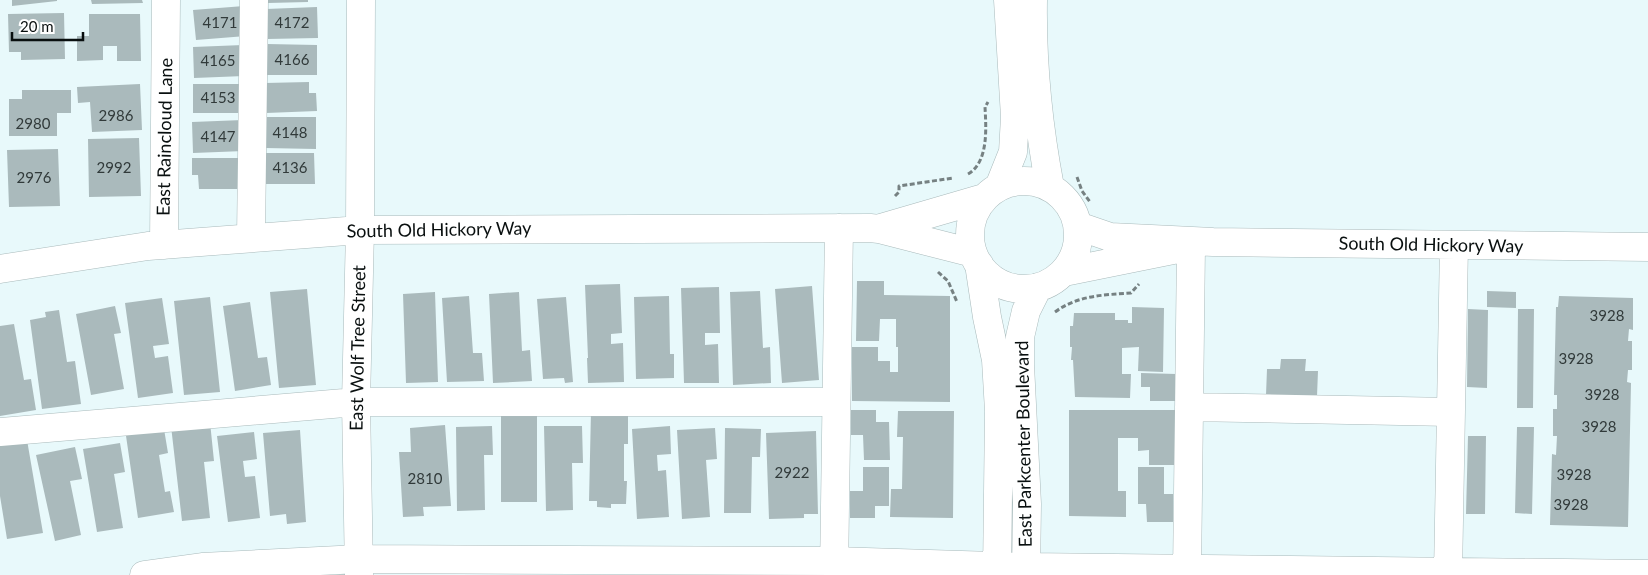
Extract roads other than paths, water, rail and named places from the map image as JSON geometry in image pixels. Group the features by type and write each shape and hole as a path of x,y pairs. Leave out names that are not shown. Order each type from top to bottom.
{"street":[{"name":"East Raincloud Lane","path":"164,245 166,0"},
{"path":"251,238 254,0"},
{"name":"East Wolf Tree Street","path":"359,567 356,402 360,230 361,0"},
{"path":"991,193 1016,181 1033,181 1050,187 1063,197 1073,210 1078,226 1078,242 1073,258 1064,272 1052,282 1024,289 1010,287 997,281 987,274 976,258 970,238 971,224 976,210 991,193 1013,152 1015,117 1008,0"},
{"path":"1033,0 1036,96 1050,187"},
{"name":"South Old Hickory Way","path":"879,229 991,193"},
{"name":"South Old Hickory Way","path":"1078,226 1110,237 1202,244 1648,247"},
{"path":"834,568 839,228"},
{"name":"South Old Hickory Way","path":"0,269 164,245 360,230 879,229 976,258"},
{"name":"South Old Hickory Way","path":"1064,272 1202,244"},
{"path":"1186,572 1189,407 1202,244"},
{"path":"1448,573 1454,245"},
{"name":"East Parkcenter Boulevard","path":"976,258 996,360 999,411 997,570"},
{"name":"East Parkcenter Boulevard","path":"1026,571 1027,504 1020,338 1026,311 1038,287"},
{"path":"0,432 356,402 836,402"},
{"path":"1189,407 1451,412"},
{"path":"144,575 202,568 359,567 834,568 1026,571 1648,574"}]}
